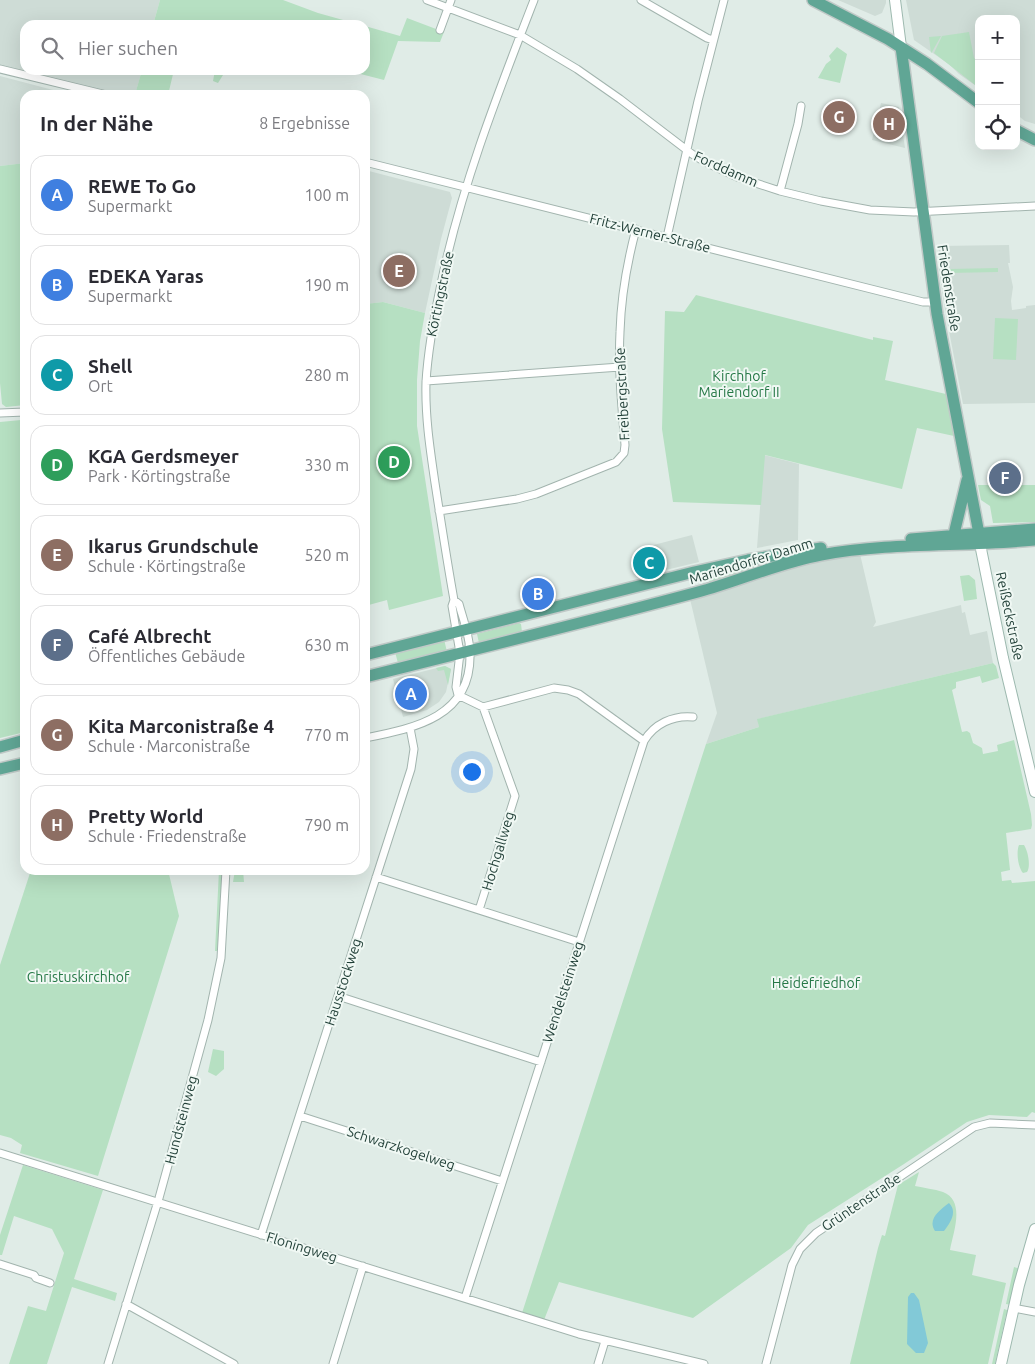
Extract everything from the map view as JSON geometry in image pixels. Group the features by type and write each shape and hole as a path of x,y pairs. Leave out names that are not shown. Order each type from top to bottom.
{"main road":[{"path":"813,0 879,33 975,100"},
{"path":"895,0 901,47"},
{"name":"Friedenstraße","path":"901,47 935,302 979,538"},
{"path":"1020,132 1035,140"},
{"path":"954,534 968,474"},
{"name":"Mariendorfer Damm","path":"370,676 699,592 770,568 811,557 872,548 979,538 1035,529"},
{"name":"Mariendorfer Damm","path":"370,654 748,560 864,542 954,534 979,538 1035,540"},
{"name":"Reißeckstraße","path":"979,538 1005,667 1035,792"},
{"path":"0,747 20,741"},
{"path":"0,769 20,764"},
{"path":"1001,1364 1035,1229"}],"street":[{"name":"Forddamm","path":"427,0 520,36 577,70 620,99 687,151 737,177 780,191 870,210 923,212 1035,206"},
{"path":"440,30 451,0"},
{"name":"Körtingstraße","path":"461,630 459,604 454,600 428,429 426,381 429,349 434,314 466,186 534,0"},
{"path":"641,0 713,40"},
{"path":"667,237 724,0"},
{"path":"0,69 20,74"},
{"path":"25,75 87,90"},
{"path":"780,191 801,106"},
{"name":"Fritz-Werner-Straße","path":"370,163 923,302 935,302"},
{"name":"Freibergstraße","path":"440,511 517,499 536,494 619,460 625,450 620,367 622,298 625,275 636,229"},
{"path":"426,381 620,367"},
{"path":"0,413 20,412"},
{"path":"370,737 410,728 440,715 453,703 458,695 456,687 465,652 461,630"},
{"path":"458,695 483,706 549,690 564,689 579,694 644,741"},
{"name":"Hochgallweg","path":"479,910 515,796 483,706"},
{"name":"Wendelsteinweg","path":"465,1298 644,741 652,729 660,723 686,716 693,717"},
{"name":"Hausstockweg","path":"261,1235 413,764 414,749 410,728"},
{"name":"Hundsteinweg","path":"108,1364 158,1202 207,1024 218,978 225,911 226,875"},
{"path":"376,877 579,942"},
{"path":"338,996 541,1062"},
{"name":"Schwarzkogelweg","path":"300,1116 502,1181"},
{"name":"Grüntenstraße","path":"766,1364 792,1265 800,1249 816,1233 974,1128 990,1123 1035,1125"},
{"name":"Floningweg","path":"0,1153 605,1341 704,1364"},
{"path":"0,1264 34,1275 36,1278 50,1283"},
{"path":"333,1364 363,1266"},
{"path":"126,1304 234,1364"},
{"path":"1014,1308 1035,1312"},
{"path":"598,1364 605,1341"}],"shaded area":[{"path":"0,0 160,0 154,20 20,20 20,72 0,67"},
{"path":"838,0 886,0 886,3 882,13 875,16"},
{"path":"906,0 1035,0 1035,124 1020,117 1020,15 975,15 975,85 914,40"},
{"path":"32,75 141,75 136,90 92,90"},
{"path":"0,76 53,90 20,90 20,164 0,166"},
{"path":"881,103 899,107 905,148 872,140"},
{"path":"370,171 450,192 452,198 425,313 383,302 370,303"},
{"path":"1009,245 1010,263 1008,263 1013,287 1012,310 1035,305 1035,403 963,404 945,310 938,264 941,263 938,246"},
{"path":"764,455 799,464 798,540 757,548"},
{"path":"692,535 699,562 649,574 642,548"},
{"path":"860,554 876,622 873,627 961,605 962,613 965,612 970,635 987,631 993,663 758,719 759,727 706,744 717,713 690,599 763,575 824,559"},
{"path":"445,666 451,669 446,692 439,702 427,710 403,717 393,679"}],"green space":[{"path":"160,0 283,0 343,20 154,20"},
{"path":"407,18 444,32 440,42 398,41 384,80 364,75 370,75 370,27 400,36"},
{"path":"969,32 975,59 975,85 934,53 942,36"},
{"path":"941,36 932,52 931,53 929,37"},
{"path":"837,47 847,54 840,83 818,78 826,64 831,60 829,56"},
{"path":"141,75 173,75 169,90 136,90"},
{"path":"214,75 223,75 218,83 213,81"},
{"path":"20,164 20,406 6,407 2,404 0,383 0,166"},
{"path":"998,268 998,272 949,273 949,269"},
{"name":"Kirchhof Mariendorf II","path":"696,295 873,340 873,337 893,341 885,380 946,394 954,436 917,428 902,489 765,455 761,505 673,502 662,429 665,311 684,312"},
{"path":"383,302 425,313 420,341 417,380 417,426 443,596 389,610 387,600 370,605 370,303"},
{"path":"995,318 1018,319 1016,360 993,359"},
{"path":"20,420 20,733 0,738 0,422"},
{"path":"978,485 1035,485 1035,522 993,523 990,506 981,500"},
{"path":"773,562 710,585 707,573"},
{"path":"969,575 975,580 977,599 964,601 960,576"},
{"path":"521,624 522,632 479,643 477,634"},
{"path":"444,639 447,652 398,663 395,652"},
{"name":"Heidefriedhof","path":"993,663 996,666 999,678 982,683 980,676 956,682 956,688 952,690 962,732 967,731 970,733 973,743 982,748 983,754 998,751 997,745 1014,740 1031,814 1031,829 1006,833 1010,870 1001,872 1002,881 1011,880 1012,883 1035,881 1035,1113 1032,1112 1027,1117 989,1115 967,1122 808,1225 791,1248 693,1318 559,1282 544,1320 522,1313 706,744 759,727 757,719"},
{"path":"445,666 451,669 448,685 444,670 438,671 436,668"},
{"path":"1019,845 1024,845 1028,858 1029,866 1027,872 1023,873 1018,859"},
{"name":"Christuskirchhof","path":"29,875 169,875 179,916 98,1176 20,1153 22,1145 11,1138 0,1135 0,965"},
{"path":"219,875 222,875 220,921 217,951 215,951"},
{"path":"234,875 243,875 244,882 233,882"},
{"path":"213,1049 224,1051 224,1069 216,1076 208,1072"},
{"path":"23,1165 103,1190 74,1279 117,1293 115,1301 72,1287 47,1364 9,1364 28,1306 46,1311 64,1253 52,1229 14,1216 2,1255 0,1255 0,1235"},
{"path":"919,1172 915,1186 943,1192 950,1196 954,1202 956,1218 950,1250 976,1255 972,1275 1006,1283 988,1364 850,1364 878,1248 882,1235 885,1236 898,1185"},
{"path":"1014,1267 1021,1269 1012,1305 1006,1304"},
{"path":"1004,1309 1010,1311 1006,1315 995,1364 992,1364"}],"water":[{"path":"949,1203 953,1210 951,1221 944,1231 935,1231 933,1223 936,1215"},
{"path":"911,1293 914,1293 919,1300 928,1343 924,1353 916,1353 907,1344 908,1297"}],"place":[{"name":"Kita Marconistraße 4","path":"839,117"},
{"name":"Pretty World","path":"889,124"},
{"name":"Ikarus Grundschule","path":"399,271"},
{"name":"KGA Gerdsmeyer","path":"394,462"},
{"name":"Café Albrecht","path":"1005,478"},
{"name":"Shell","path":"649,563"},
{"name":"EDEKA Yaras","path":"538,594"},
{"name":"REWE To Go","path":"411,694"}]}
